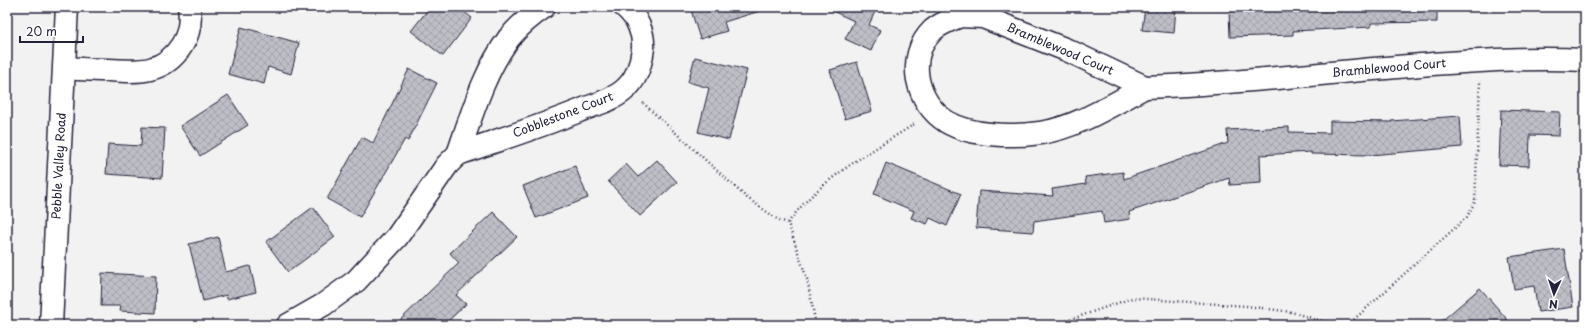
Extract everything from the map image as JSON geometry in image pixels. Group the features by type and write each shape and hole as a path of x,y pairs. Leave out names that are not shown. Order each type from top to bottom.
{"street":[{"name":"Pebble Valley Road","path":"51,325 67,7"},
{"path":"65,68 134,72 157,67 177,53 186,39 189,31 189,7"},
{"name":"Cobblestone Court","path":"288,325 324,305 356,281 397,237 447,165 458,154 481,89 492,66 509,38 528,18 544,7"},
{"name":"Cobblestone Court","path":"458,154 549,123 610,98 626,88 638,74 642,58 643,43 640,29 635,18 625,7"},
{"name":"Bramblewood Court","path":"1145,87 1067,50 983,17 960,16 947,21 933,30 924,42 919,56 917,71 920,90 924,99 935,112 948,122 960,127 988,134 1019,135 1040,133 1079,121 1145,87 1202,85 1481,60 1554,58 1585,60"}],"path":[{"path":"1348,325 1467,217 1475,202 1481,60"},
{"path":"626,88 746,196 777,219 788,223"},
{"path":"788,223 797,210 817,190 881,145 935,112"},
{"path":"788,223 807,279 816,325"},
{"path":"1055,325 1132,298 1247,306 1291,312 1336,325"}],"building":[{"path":"430,7 458,7 472,18 443,56 411,31"},
{"path":"690,7 760,7 760,11 724,22 727,31 700,39"},
{"path":"824,7 877,7 869,25 880,30 871,51 845,39 854,21"},
{"path":"1145,7 1176,7 1174,33 1142,30"},
{"path":"1259,7 1437,7 1437,22 1371,23 1371,27 1293,31 1293,35 1230,37 1229,11 1259,10"},
{"path":"241,27 299,43 291,74 268,67 264,84 228,74"},
{"path":"695,57 747,70 729,140 698,132 709,88 688,82"},
{"path":"857,62 872,111 845,119 830,70"},
{"path":"409,69 437,83 408,141 405,139 360,217 327,199 362,137 373,143"},
{"path":"228,95 248,125 200,156 180,126"},
{"path":"1501,110 1560,112 1559,136 1530,135 1529,166 1499,165"},
{"path":"1460,116 1462,147 1370,155 1311,154 1311,152 1260,155 1261,183 1230,185 1229,178 1129,212 1130,219 1104,223 1102,211 1034,221 1033,232 976,228 979,191 1053,196 1052,189 1086,184 1085,177 1123,172 1124,179 1228,143 1227,130 1289,127 1289,132 1330,133 1330,121 1392,122 1391,121"},
{"path":"142,127 165,128 162,178 106,174 108,144 141,146"},
{"path":"657,160 677,182 640,216 608,181 626,164 638,177"},
{"path":"886,163 961,194 947,226 930,218 927,224 911,218 914,211 874,194"},
{"path":"575,166 588,198 536,218 523,186"},
{"path":"313,207 335,237 288,272 266,242"},
{"path":"493,212 517,237 456,295 466,304 444,325 395,325 459,263 450,253"},
{"path":"218,237 226,272 250,266 256,292 227,299 226,295 203,301 189,244"},
{"path":"1564,249 1573,307 1538,312 1534,286 1514,289 1509,257"},
{"path":"102,273 156,276 155,313 120,311 121,306 101,306"},
{"path":"1480,288 1512,325 1437,325"}]}
